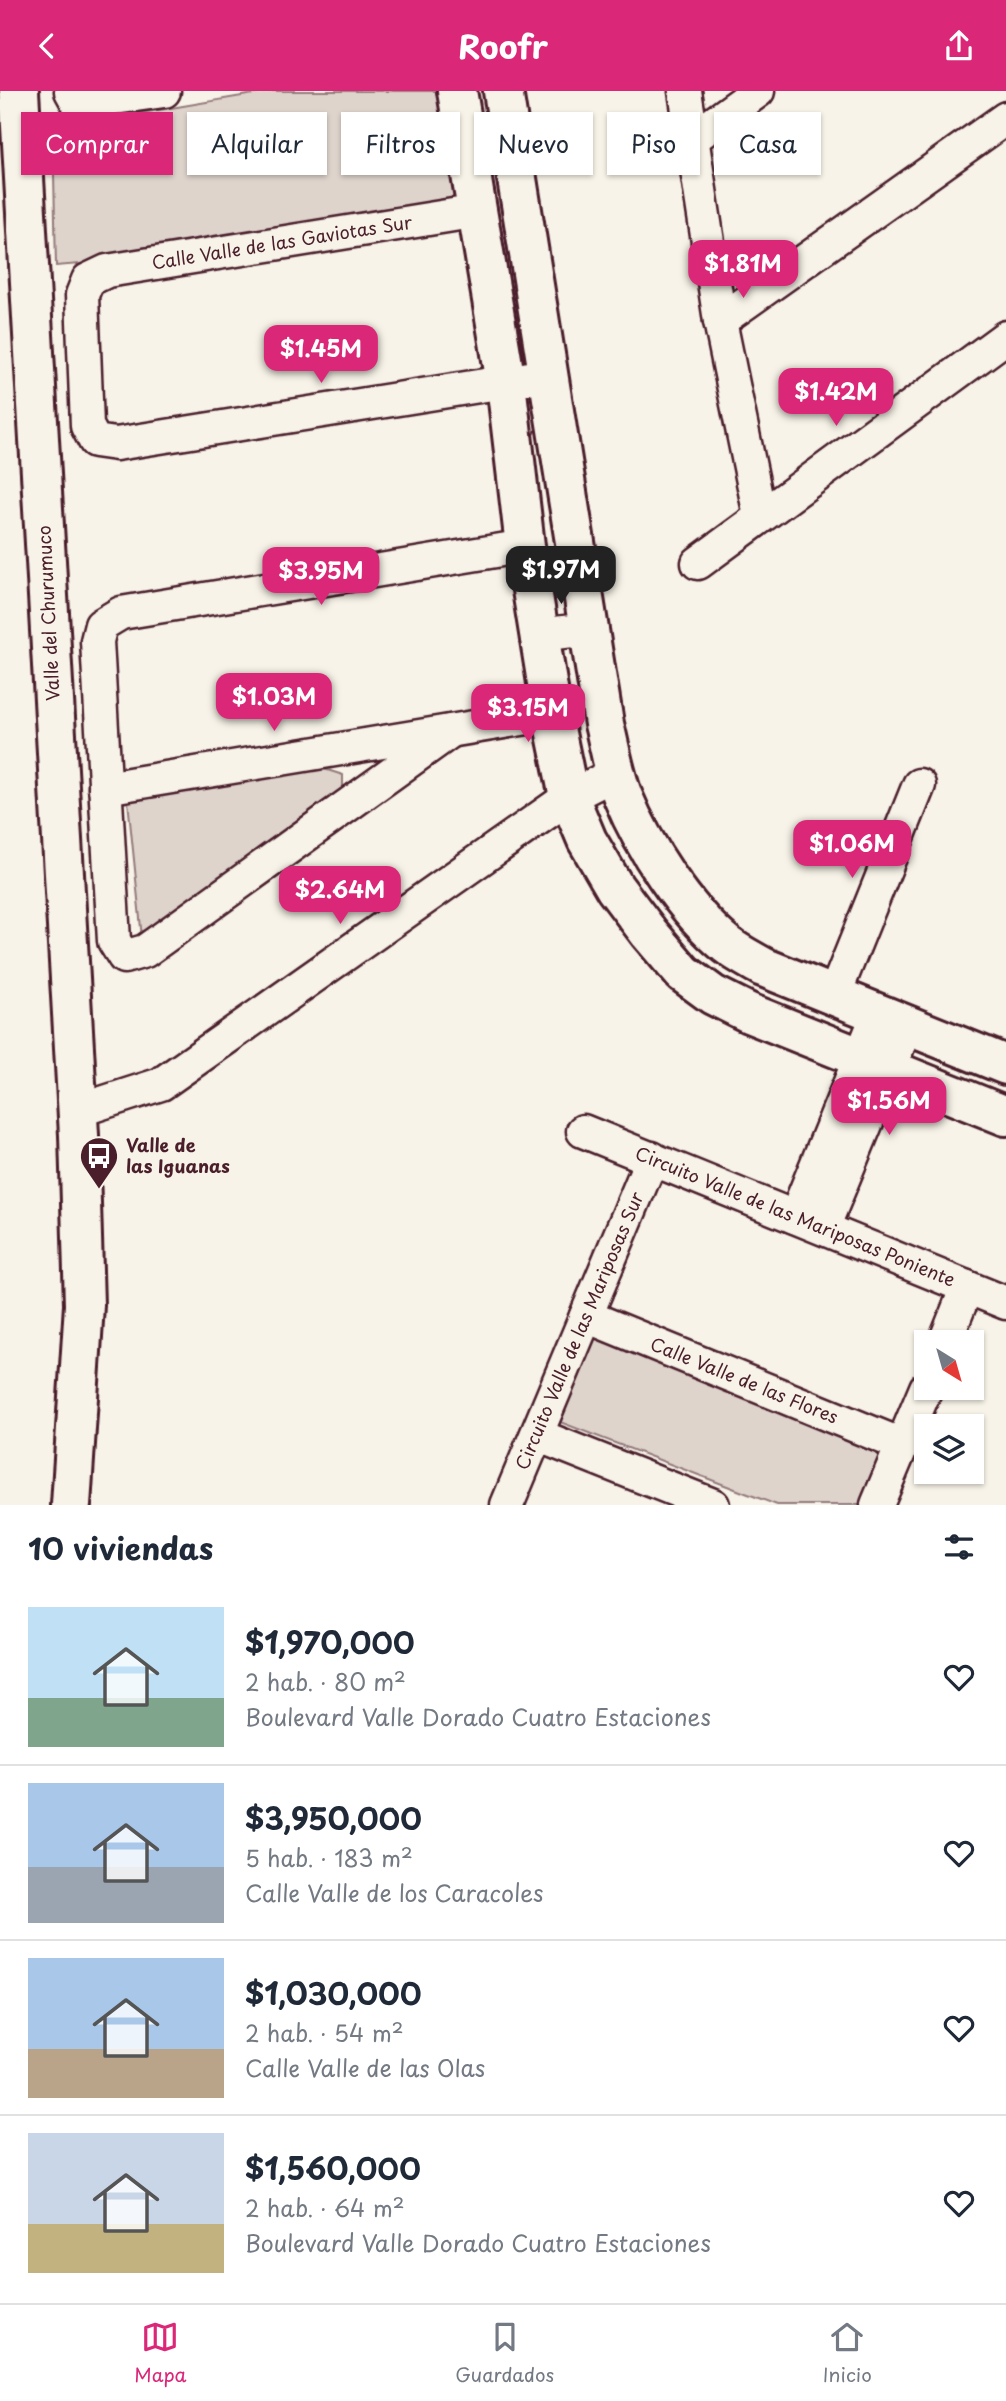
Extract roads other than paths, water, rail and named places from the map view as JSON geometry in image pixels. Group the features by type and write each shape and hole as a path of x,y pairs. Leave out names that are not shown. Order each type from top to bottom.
{"street":[{"name":"Valle del Churumuco","path":"19,91 78,1123 84,1305 71,1505"},
{"path":"74,95 93,101 164,91"},
{"path":"457,91 506,383 525,546 552,714 569,797 587,840 615,888 649,933 683,973 713,995 749,1013 1006,1117"},
{"path":"503,91 604,724 622,794 647,846 695,913 727,945 763,967 892,1019 1003,1055"},
{"path":"685,91 688,112"},
{"path":"700,133 758,91"},
{"path":"720,321 1006,118"},
{"path":"698,175 720,321 760,516"},
{"name":"Calle Valle de las Gaviotas Sur","path":"478,211 107,271 88,280 82,295 87,426 95,441 117,444 506,383"},
{"path":"698,563 1006,337"},
{"path":"506,383 548,375"},
{"path":"451,730 145,951 124,957 114,941 97,641 101,625 121,613 525,546"},
{"path":"539,635 589,629"},
{"path":"105,788 552,714"},
{"path":"78,1123 161,1084 569,797 617,773"},
{"path":"834,996 919,785"},
{"path":"809,1222 892,1019"},
{"name":"Circuito Valle de las Mariposas Poniente","path":"583,1131 1006,1303"},
{"name":"Circuito Valle de las Mariposas Sur","path":"507,1505 652,1158"},
{"path":"950,1330 967,1287"},
{"name":"Calle Valle de las Flores","path":"586,1317 902,1445"},
{"path":"877,1505 921,1400"},
{"path":"537,1435 713,1505"}],"place":[{"name":"Valle de las Iguanas","path":"99,1190"}]}
